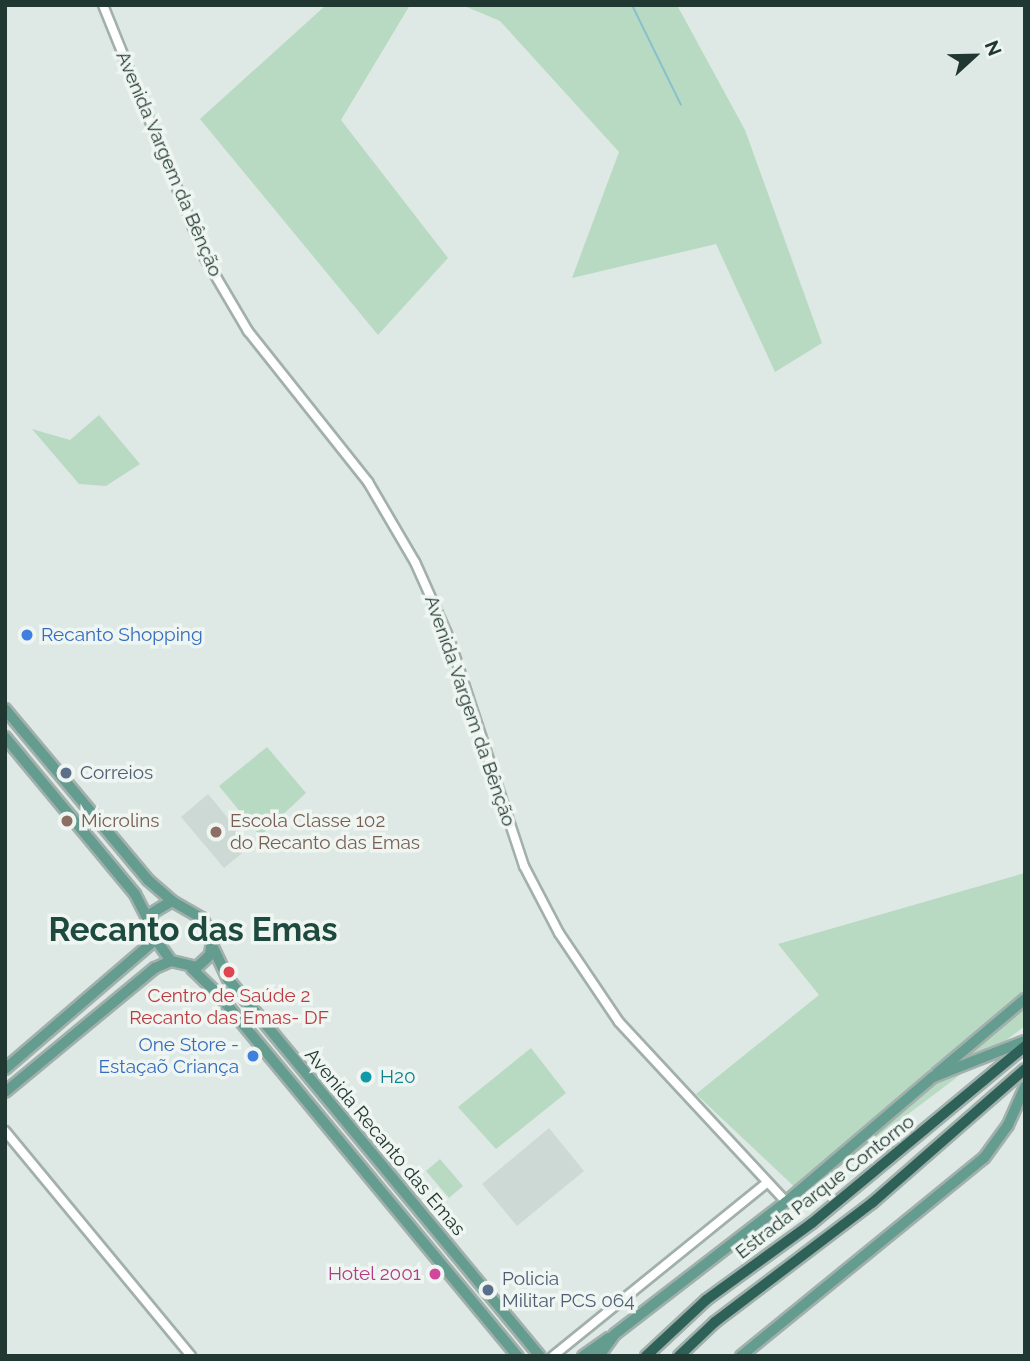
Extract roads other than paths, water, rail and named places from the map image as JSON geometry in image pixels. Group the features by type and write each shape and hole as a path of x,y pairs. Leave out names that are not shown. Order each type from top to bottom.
{"highway":[{"name":"Estrada Parque Contorno","path":"646,1356 706,1300 822,1214 1025,1043"},
{"name":"Estrada Parque Contorno","path":"679,1356 723,1315 872,1203 1025,1069"}],"main road":[{"path":"5,709 148,880 172,901 202,918 212,945 205,962 192,969 171,961 154,941 150,923 135,894 5,737"},
{"path":"150,923 156,908 172,901"},
{"path":"5,1069 154,941"},
{"name":"Avenida Recanto das Emas","path":"212,945 229,979 540,1355"},
{"path":"5,1092 155,968 171,961"},
{"name":"Avenida Recanto das Emas","path":"192,969 218,994 517,1356"},
{"path":"583,1356 786,1202 1025,999"},
{"path":"933,1077 1025,1043"},
{"path":"741,1356 984,1158 1008,1125 1025,1087"},
{"path":"326,1126 339,1125 341,1117"},
{"path":"341,1144 343,1134 352,1130"},
{"path":"425,1245 438,1247 442,1239"},
{"path":"465,1294 465,1283 480,1285"},
{"path":"599,1356 615,1334"}],"street":[{"name":"Avenida Vargem da Bênção","path":"103,5 205,258 255,341 368,482 415,562 445,629 524,866 559,933 619,1022 786,1202"},
{"path":"5,1131 191,1356"},
{"path":"553,1356 767,1183"}],"waterway":[{"path":"632,5 681,105"}],"place":[{"name":"Recanto Shopping","path":"27,635"},
{"name":"Correios","path":"66,773"},
{"name":"Microlins","path":"67,821"},
{"name":"Escola Classe 102 do Recanto das Emas","path":"216,832"},
{"name":"Centro de Saúde 2 Recanto das Emas- DF","path":"229,972"},
{"name":"One Store - Estaçaõ Criança","path":"253,1056"},
{"name":"H20","path":"366,1077"},
{"name":"Hotel 2001","path":"435,1274"},
{"name":"Policia Militar PCS 064","path":"488,1290"}],"district":[{"name":"Recanto das Emas","path":"193,930"}]}
